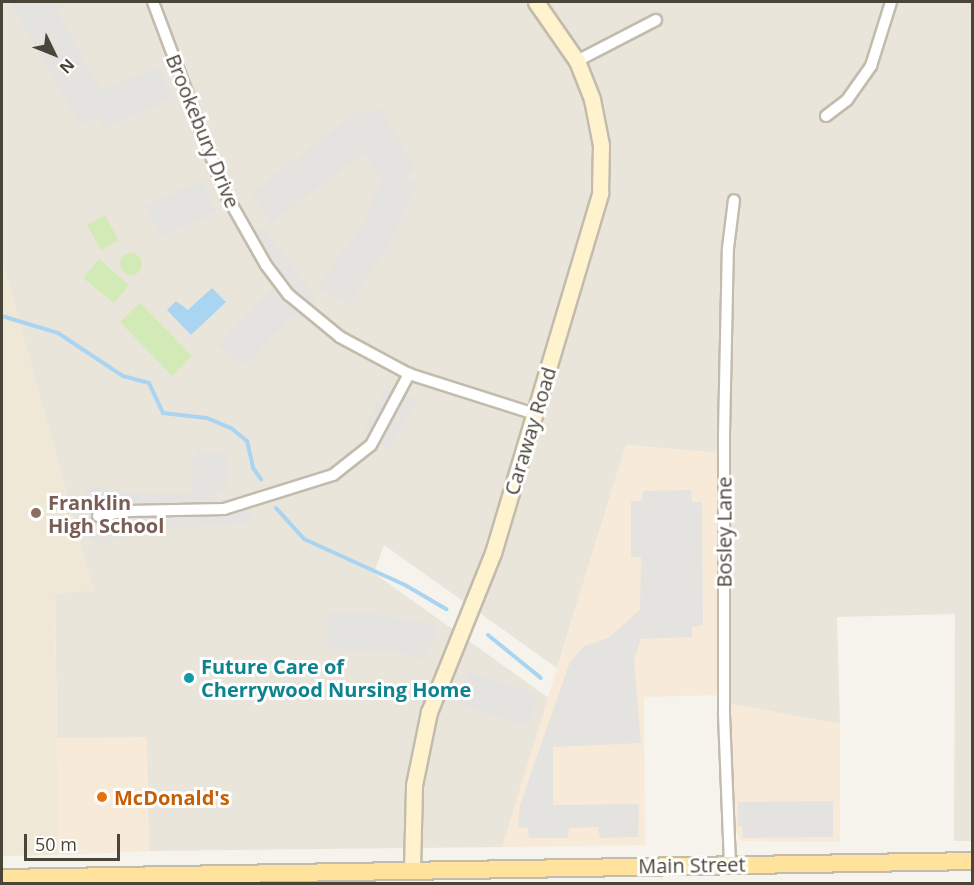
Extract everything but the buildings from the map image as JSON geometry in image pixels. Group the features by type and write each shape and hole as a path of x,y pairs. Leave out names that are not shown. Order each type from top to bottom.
{"main road":[{"name":"Main Street","path":"2,878 412,876 730,864 972,861"}],"street":[{"name":"Brookebury Drive","path":"153,2 224,191 266,265 289,295 316,320 409,375 535,414"},
{"name":"Caraway Road","path":"412,876 414,785 429,712 493,553 600,193 598,125 577,61 536,2"},
{"path":"826,116 847,100 871,66 891,2"},
{"path":"577,61 656,20"},
{"name":"Bosley Lane","path":"730,864 724,712 724,434 728,248 734,201"},
{"path":"99,516 224,509 333,475 371,445 409,375"}],"shaded area":[{"path":"2,2 972,2 972,841 954,841 955,614 837,617 840,724 731,704 728,454 626,445 557,668 384,545 374,573 549,698 502,847 149,851 146,738 57,738 55,593 93,590 2,260"},
{"path":"9,2 67,2 57,10 99,86 105,89 159,67 173,98 104,129 99,118 80,125"},
{"path":"362,108 367,114 379,108 416,168 407,177 419,182 389,245 348,306 317,286 361,227 382,179 363,154 270,224 252,192"},
{"path":"202,180 216,212 160,238 145,206"},
{"path":"263,226 316,297 299,319 293,316 245,366 218,345 273,287 240,238"},
{"name":"Franklin High School","path":"2,260 93,591 55,593 58,855 2,856"},
{"path":"387,384 417,401 389,449 368,437 370,433 362,428"},
{"path":"626,445 720,453 721,695 644,697 645,845 502,847"},
{"path":"194,449 229,456 226,490 216,491 216,500 252,494 251,524 134,530 112,543 98,545 84,533 76,504 86,491 95,487 132,493 191,493"},
{"path":"691,490 692,502 702,502 703,625 692,627 692,637 641,639 634,659 641,743 553,747 553,805 639,804 638,837 600,838 598,827 569,828 568,838 529,838 528,828 518,827 520,805 570,662 584,646 608,638 640,610 641,557 631,557 631,501 642,501 643,491"},
{"path":"371,613 439,626 425,660 399,653 327,648 327,614"},
{"path":"467,671 538,694 528,726 457,703"},
{"path":"731,704 840,724 840,842 740,841 734,827"},
{"path":"147,737 149,851 58,855 57,738"},
{"path":"833,801 833,837 743,838 742,826 738,826 738,802"}],"green space":[{"path":"105,215 118,240 101,250 87,225"},
{"path":"131,253 139,256 142,264 139,272 131,275 123,272 120,264 123,256"},
{"path":"99,259 129,285 114,303 83,278"},
{"path":"140,303 192,356 172,376 120,322"}],"water":[{"path":"212,288 226,302 191,335 167,310 176,301 188,310"}],"waterway":[{"path":"2,316 58,333 123,376 149,383 163,413 207,418 231,428 247,441 253,468 261,479"},
{"path":"276,508 304,539 405,585 446,609"},
{"path":"488,635 541,678"}],"place":[{"name":"Franklin High School","path":"36,513"},
{"name":"Future Care of Cherrywood Nursing Home","path":"189,678"},
{"name":"McDonald's","path":"102,797"}]}
